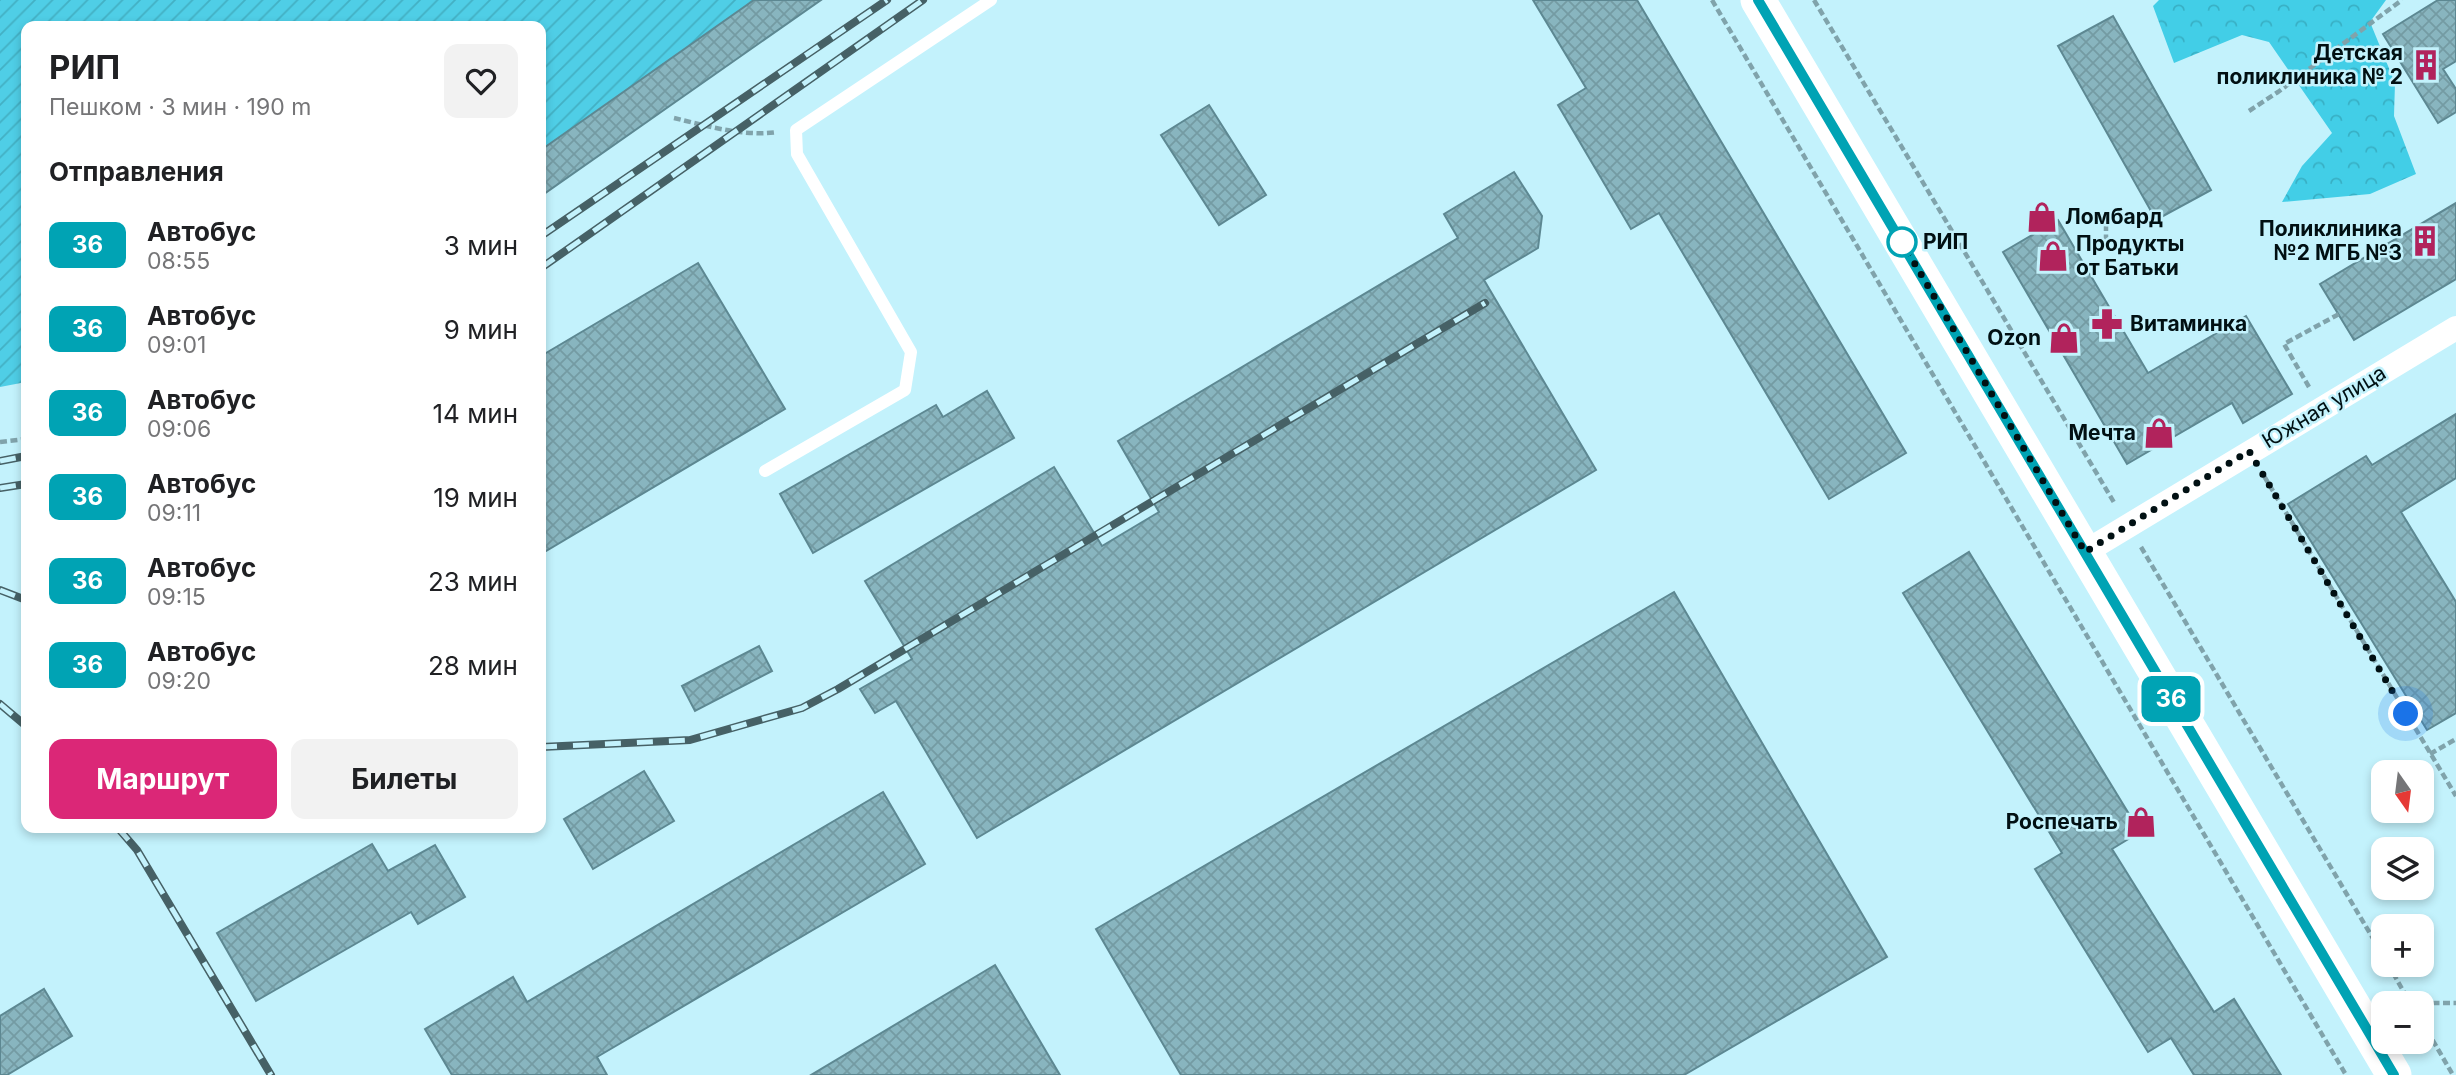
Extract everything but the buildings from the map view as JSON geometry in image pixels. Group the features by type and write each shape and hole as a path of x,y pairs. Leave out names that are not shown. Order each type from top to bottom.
{"street":[{"path":"1758,0 2394,1075"},
{"name":"Южная улица","path":"2085,552 2456,328"}],"lane":[{"path":"765,471 905,390 911,352 797,154 796,130 991,0"}],"path":[{"path":"1712,0 2346,1075"},
{"path":"1814,0 2371,935"},
{"path":"2249,111 2278,93 2402,0"},
{"path":"674,118 762,135 796,130"},
{"path":"2106,225 2106,249"},
{"path":"2322,409 2284,344 2339,314"},
{"path":"0,442 21,440"},
{"path":"2249,451 2456,796"},
{"path":"2430,754 2456,739"},
{"path":"2434,1003 2456,1003"},
{"path":"2434,1043 2453,1075"}],"green space":[{"path":"2159,0 2386,0 2370,22 2395,83 2394,116 2416,174 2370,194 2282,202 2302,166 2332,133 2269,42 2242,35 2174,63 2153,6"}],"shaded area":[{"path":"0,0 754,0 546,146 546,21 21,21 21,383 0,387"}],"railway":[{"path":"546,233 887,0"},
{"path":"546,264 923,0"},
{"path":"546,747 690,740 802,708 1485,303"},
{"path":"0,461 21,457"},
{"path":"0,488 21,485"},
{"path":"0,590 21,598"},
{"path":"0,704 21,722"},
{"path":"122,833 137,850 271,1075"}],"bus line":[{"name":"36","path":"1758,0 2394,1075"}],"place":[{"name":"Детская поликлиника № 2","path":"2426,65"},
{"name":"Ломбард","path":"2042,217"},
{"name":"Поликлиника №2 МГБ №3","path":"2425,241"},
{"name":"РИП","path":"1902,242"},
{"name":"Продукты от Батьки","path":"2053,256"},
{"name":"Витаминка","path":"2107,324"},
{"name":"Ozon","path":"2064,338"},
{"name":"Мечта","path":"2159,433"},
{"name":"Роспечать","path":"2141,822"}],"route":[{"path":"1902,242 2085,552 2249,451 2406,714"}]}
